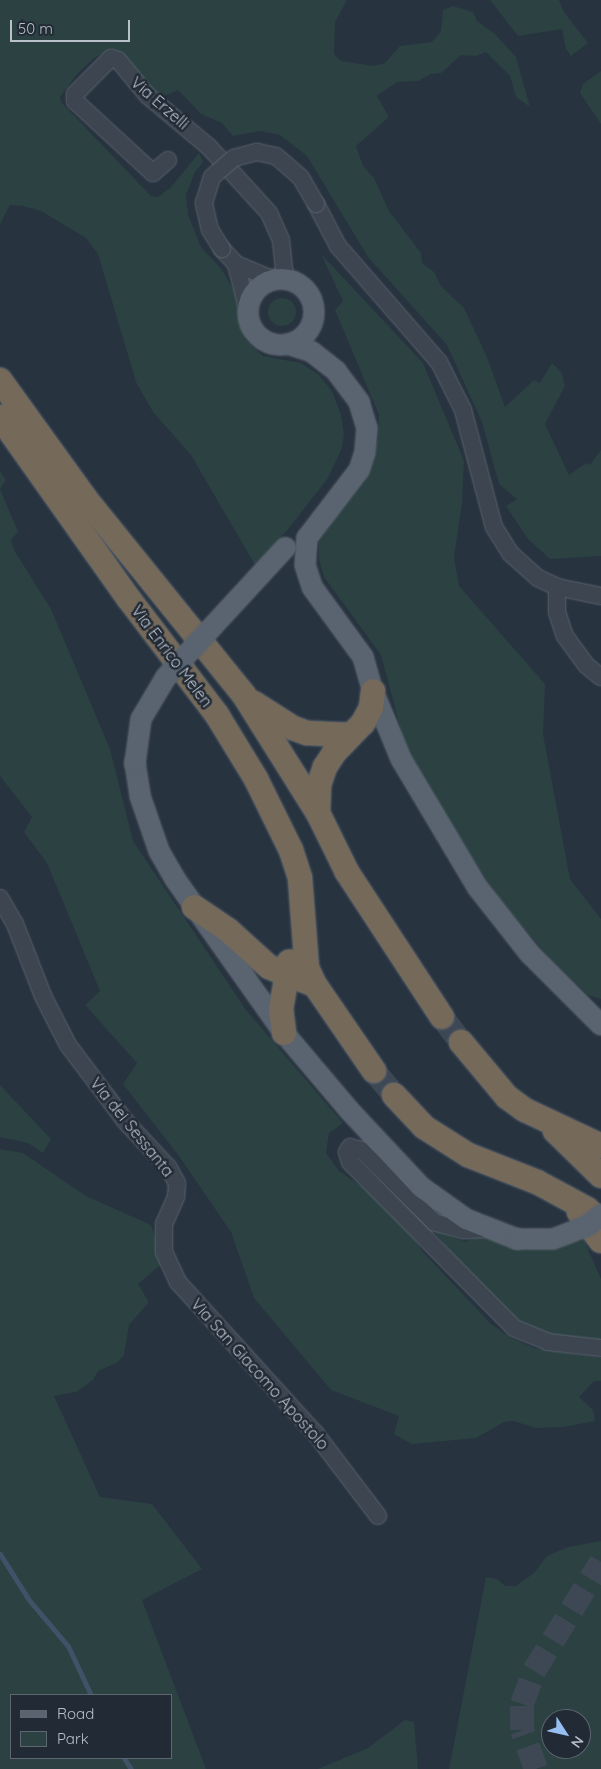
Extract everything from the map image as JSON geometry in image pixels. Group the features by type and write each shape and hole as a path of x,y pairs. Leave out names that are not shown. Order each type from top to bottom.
{"highway":[{"name":"Via Enrico Melen","path":"0,380 85,498 244,695"},
{"name":"Via Enrico Melen","path":"0,417 145,621 217,715 256,779 291,850 300,878 305,915 304,947 307,968 315,985 374,1071"},
{"path":"318,812 319,785 325,767 367,716 373,690"},
{"path":"244,695 293,728 320,735 351,735"},
{"path":"244,695 318,812 347,872 442,1017"},
{"path":"194,907 228,930 269,967 285,975 315,985"},
{"path":"284,1033 281,1009 285,975 305,915"},
{"path":"461,1042 507,1097 547,1122 601,1146"},
{"path":"394,1095 424,1127 468,1155 565,1196 601,1221"},
{"path":"547,1122 601,1176"},
{"path":"565,1196 601,1241"}],"main road":[{"path":"288,344 302,337 311,324 314,308 311,297 300,285 280,279 256,290 248,310 254,331 262,339 272,343 288,344 326,360"},
{"path":"311,324 326,360 359,402 367,440 363,461 354,478 315,525 285,548 166,677 141,720 136,763 148,826 174,879 284,1033 355,1116 421,1186 485,1229 517,1239 553,1239 570,1234 601,1215"},
{"path":"315,525 305,550 309,579 330,616 363,658 373,690 409,773 478,888 530,954 601,1025"}],"street":[{"name":"Via Erzelli","path":"168,160 152,173 75,100 75,94 111,58 118,60 147,95 209,147 269,213 281,240 280,279"},
{"path":"280,279 236,264 222,249 208,225 204,203 212,177 234,158 257,152 276,156 301,178 338,246 427,345 448,379 463,410 494,528 523,568 557,587 601,596"},
{"path":"236,264 248,310"},
{"path":"557,587 558,612 565,636 586,665 601,677"},
{"name":"Via dei Sessanta","path":"0,898 15,924 43,996 68,1045 126,1122 168,1167 177,1183 176,1197 164,1224"},
{"path":"485,1229 463,1230 434,1222 361,1150 350,1148 347,1152 350,1162 514,1328 548,1342 601,1348"},
{"name":"Via San Giacomo Apostolo","path":"164,1224 164,1252 178,1282 315,1433 378,1516"}],"green space":[{"path":"0,0 347,0 335,22 334,54 341,61 374,66 385,63 400,46 432,42 441,31 443,10 453,6 473,12 477,21 495,34 516,57 530,107 516,97 510,76 486,52 476,56 461,55 441,73 431,74 418,81 397,82 377,96 389,117 356,146 363,166 374,178 389,211 421,253 422,263 434,272 441,286 464,308 487,357 505,407 534,380 540,383 552,363 562,373 565,386 545,424 569,475 586,463 590,465 601,450 601,556 550,559 528,539 506,506 517,499 499,484 482,422 447,345 368,257 307,156 280,135 260,131 233,136 222,123 201,114 178,90 162,97 148,86 120,52 112,49 94,58 77,74 60,97 61,102 151,196 158,197 171,187 199,153 203,162 195,172 186,195 188,215 201,247 222,270 237,296 240,323 246,340 263,356 301,363 319,375 332,391 341,415 344,434 342,448 328,478 289,528 255,565 191,455 153,412 136,382 98,254 86,238 41,211 10,205 0,224"},
{"path":"490,0 559,0 564,12 588,43 571,56 566,49 562,29 518,36"},
{"path":"601,71 601,124 580,93 583,84"},
{"path":"321,254 423,363 464,461 462,504 454,557 459,586 545,684 543,734 570,879 601,919 601,999 588,995 551,960 498,897 409,760 381,655 324,577 319,559 319,542 371,465 378,437 379,415 335,310 343,301"},
{"path":"282,298 292,302 296,312 292,322 282,326 272,322 268,312 272,302"},
{"path":"0,471 6,480 0,489"},
{"path":"0,489 18,532 11,540 14,550 51,609 110,749 133,841 246,1010 343,1123 329,1133 326,1153 339,1171 393,1208 423,1252 491,1324 511,1338 534,1348 601,1358 601,1381 594,1381 579,1397 593,1410 595,1421 564,1427 535,1428 514,1421 504,1422 476,1438 412,1444 394,1434 399,1416 331,1390 254,1298 231,1232 179,1156 123,1084 137,1063 85,1005 100,991 47,863 24,832 32,817 0,776"},
{"path":"0,1085 51,1139 43,1153 28,1143 0,1137"},
{"path":"0,1149 23,1153 86,1196 151,1225 164,1262 138,1284 149,1302 129,1325 124,1355 118,1362 98,1371 93,1380 76,1392 54,1396 100,1497 152,1504 202,1569 142,1600 206,1769 0,1769"},
{"path":"433,1230 466,1242 477,1236 532,1248 584,1240 601,1279 601,1341 555,1337 530,1329 508,1314 467,1272"},
{"path":"601,1541 601,1769 449,1769 486,1577 497,1579 505,1586 516,1586 534,1573 547,1556 568,1547"},
{"path":"405,1720 414,1722 418,1769 318,1769 368,1748"}],"waterway":[{"path":"0,1554 29,1600 68,1646 91,1694"},
{"path":"125,1759 131,1769"}],"tunnel":[{"path":"442,1017 461,1042"},
{"path":"374,1071 394,1095"},
{"path":"536,1769 522,1730 522,1704 534,1671 601,1562"}]}
